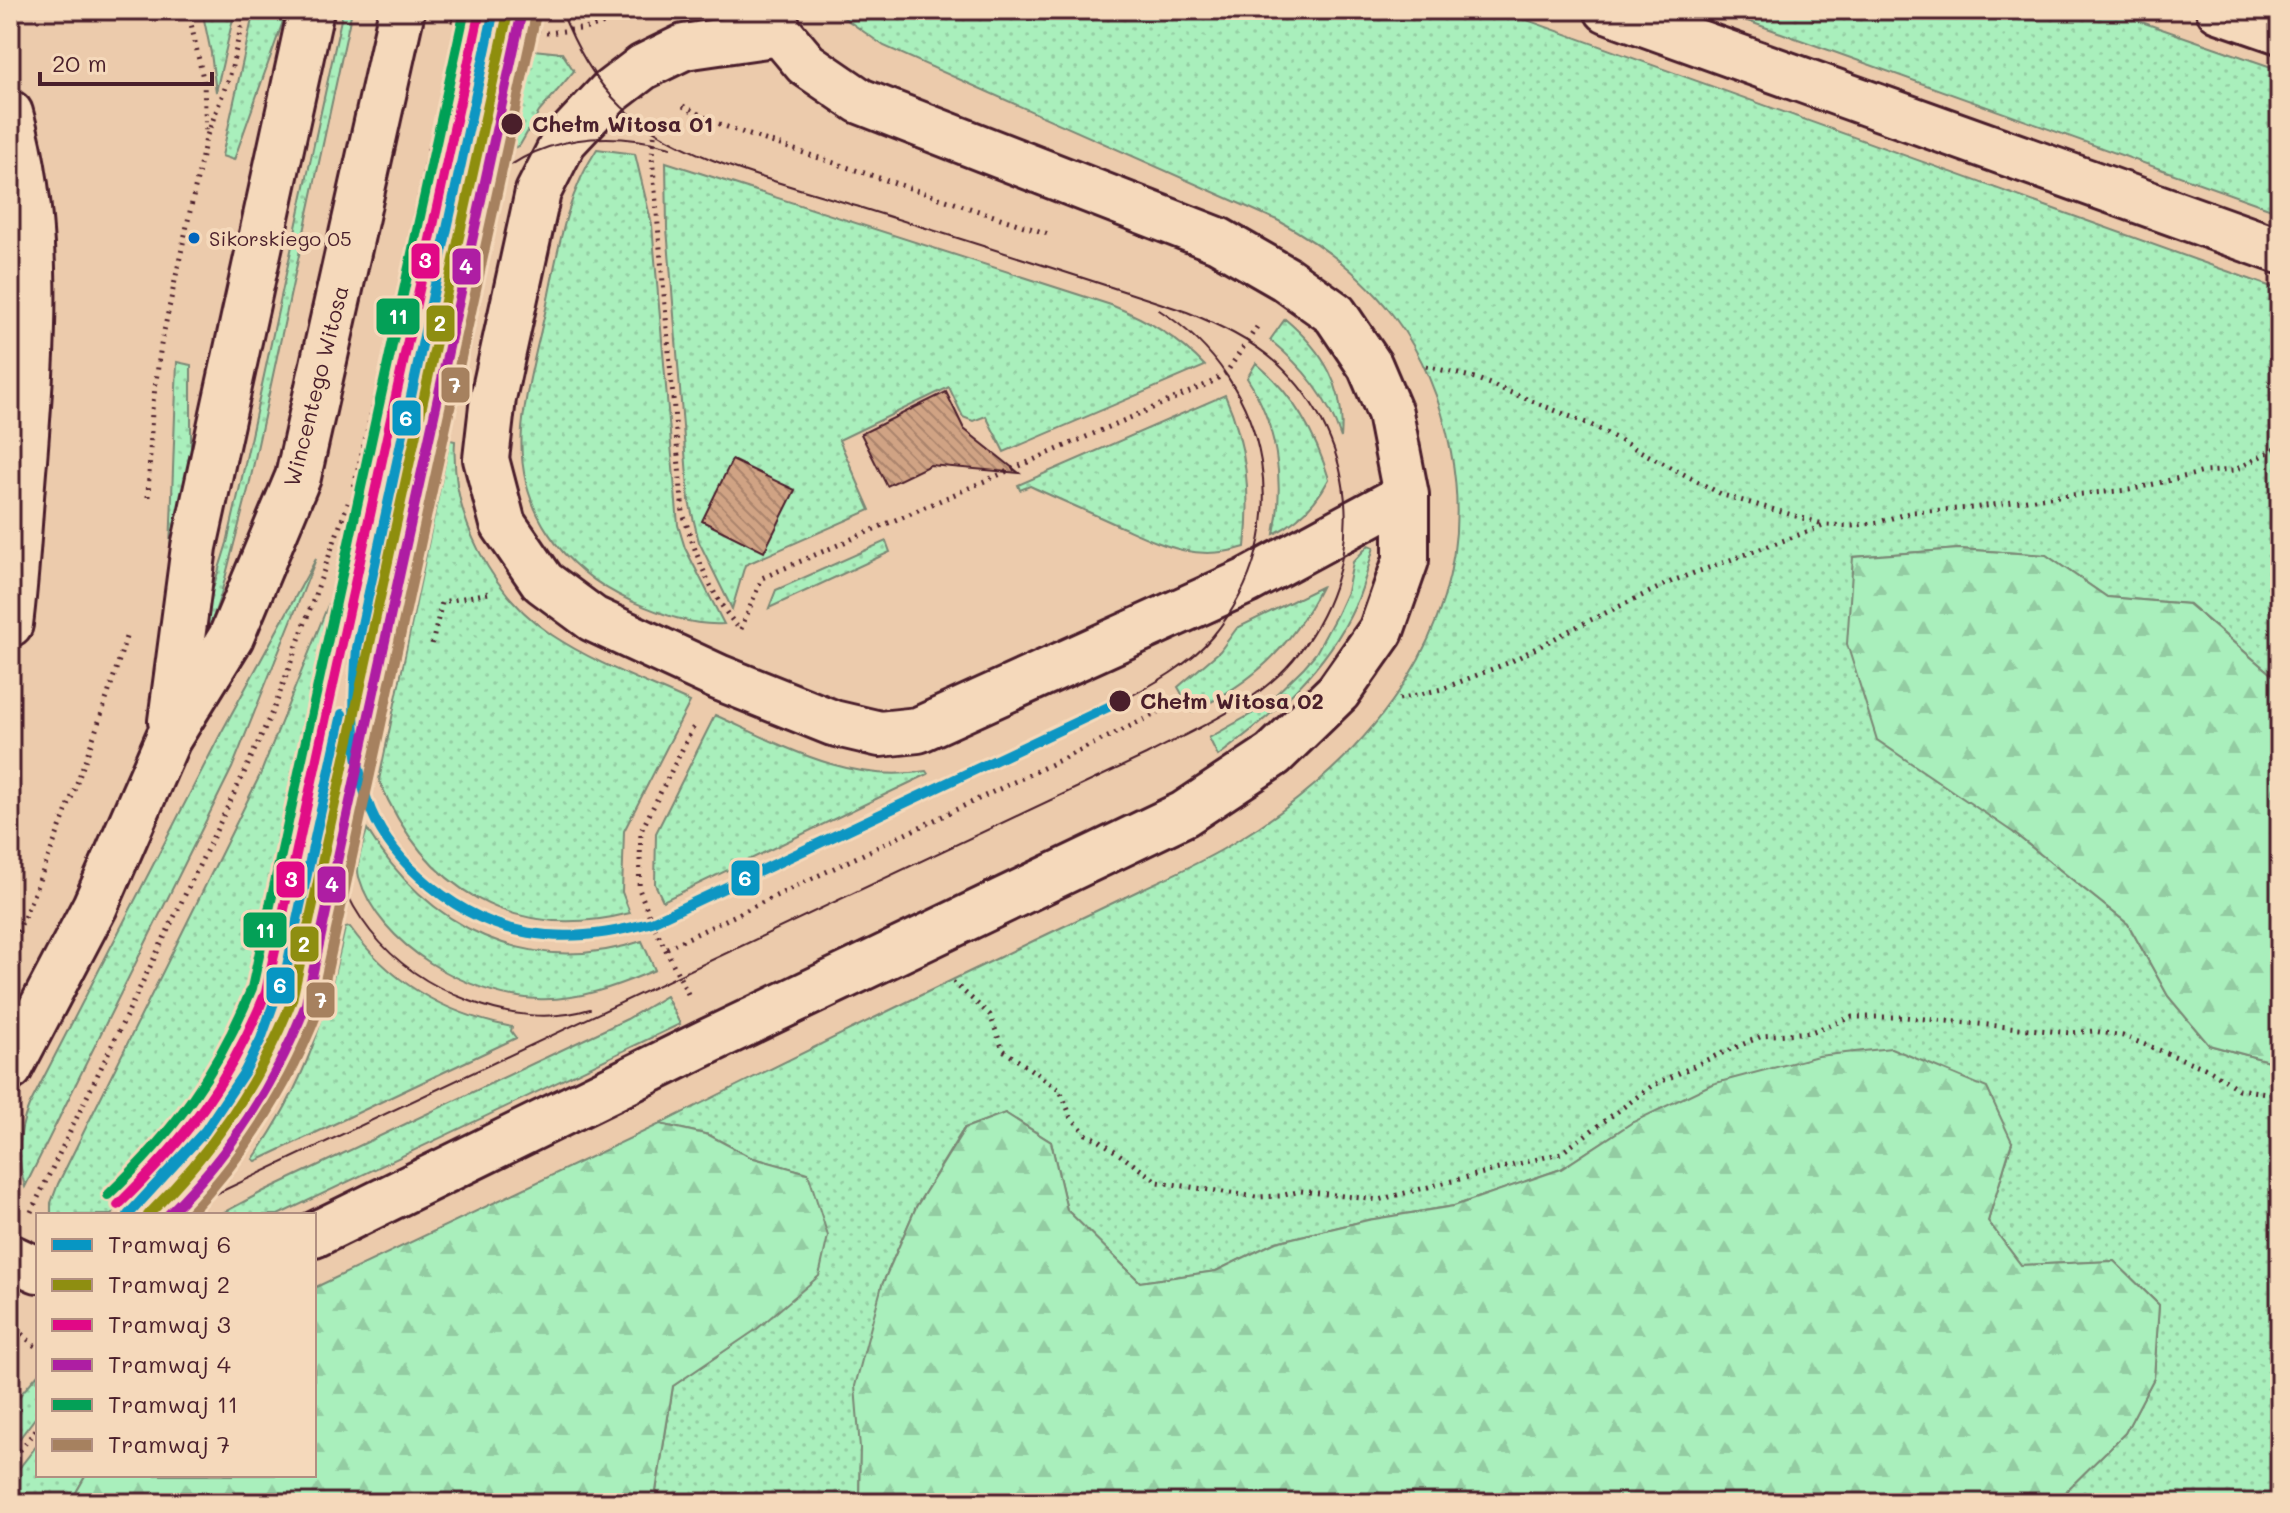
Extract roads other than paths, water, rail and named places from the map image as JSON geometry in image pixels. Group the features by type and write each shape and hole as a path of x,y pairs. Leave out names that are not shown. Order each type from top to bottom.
{"street":[{"name":"Wincentego Witosa","path":"168,739 194,547 311,10"},
{"path":"1607,10 2280,251"},
{"path":"2219,10 2280,31"},
{"name":"Wincentego Witosa","path":"10,1068 95,906 168,739 231,637 298,477 422,14"},
{"path":"316,1234 711,1040 1184,814 1273,755 1338,692 1381,631 1406,560 1406,495 1390,413 1370,366 1335,314 1286,279 1218,240 860,101 806,64 776,22 684,47 643,67 609,93 564,141 538,192 493,398 486,459 503,524 543,582 593,619 718,677 833,723 880,734 918,730 1247,581 1406,495"},
{"path":"10,113 26,194 33,262 34,335 10,624"},
{"path":"10,1257 36,1269"}],"tram line":[{"name":"11","path":"108,1195 154,1148 192,1099 224,1047 252,988 465,10"},
{"name":"3","path":"118,1205 165,1156 204,1107 222,1081 266,992 480,10"},
{"name":"6","path":"494,10 357,648 354,725 362,782 376,821 403,860 445,897 472,914 500,926 558,936 619,930 652,922 1123,700"},
{"path":"186,1213 220,1192 1205,725 1261,690 1293,660 1317,625 1334,587 1344,548 1345,508 1340,468 1326,430 1305,395 1267,355 1234,334 1187,312 704,157 647,126 622,107 586,62 561,10"},
{"name":"2","path":"150,1213 193,1167 232,1115 265,1060 292,1000 508,13"},
{"name":"4","path":"170,1213 211,1168 249,1117 280,1063 306,1004 521,16"},
{"name":"7","path":"190,1213 229,1168 264,1118 294,1065 319,1008 535,19"},
{"path":"433,289 445,249 456,225 475,197 497,175 522,159 548,147 577,140 639,140 671,147"},
{"path":"1123,700 1182,665 1212,637 1239,596 1256,552 1264,507 1261,462 1249,418 1228,377 1198,340 1159,310"},
{"name":"6","path":"130,1213 205,1131 245,1071 261,1039 287,966 342,714"},
{"path":"334,750 328,809 332,850 341,880 354,907 370,931 391,953 441,988 484,1006 545,1016 590,1009"}],"place":[{"name":"Chełm Witosa 01","path":"512,124"},
{"name":"Sikorskiego 05","path":"194,238"},
{"name":"Chełm Witosa 02","path":"1120,701"}]}
